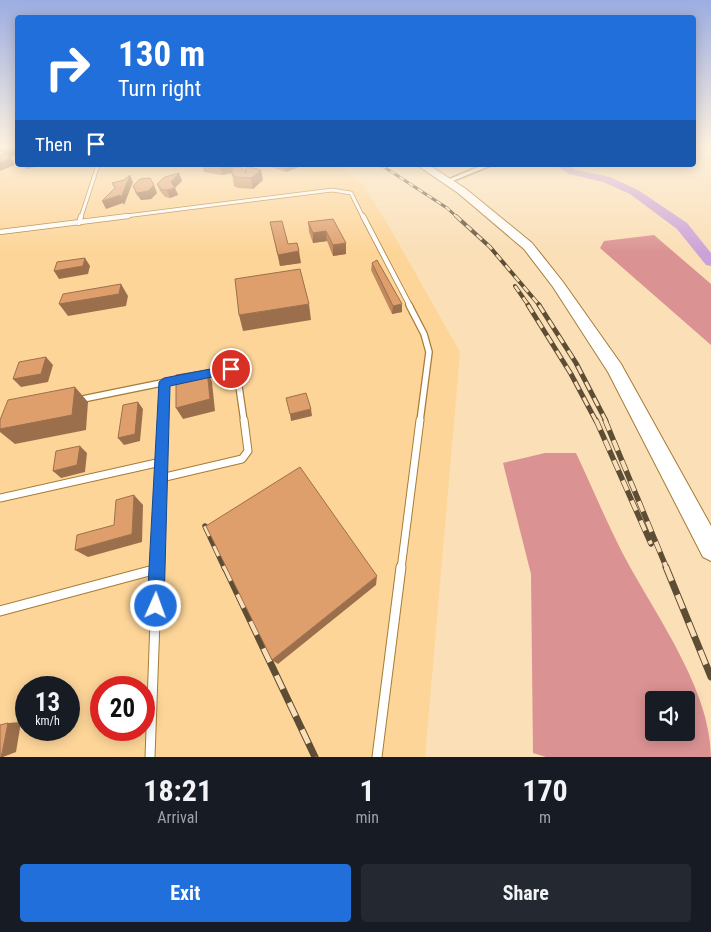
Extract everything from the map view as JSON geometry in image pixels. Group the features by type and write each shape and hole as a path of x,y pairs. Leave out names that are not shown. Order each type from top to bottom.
{"main road":[{"path":"450,182 528,246 558,285 614,369 711,549"}],"lane":[{"path":"79,223 92,182"},
{"path":"0,232 332,190 351,193 424,334 429,352 377,757"},
{"path":"68,402 231,369 236,373 248,451 242,459 161,478"},
{"path":"150,757 164,382"},
{"path":"0,498 161,462"},
{"path":"0,611 157,569"}],"shaded area":[{"path":"0,182 361,182 387,223 460,352 425,757 0,757"},
{"path":"654,235 711,284 711,345 600,248 604,241"},
{"path":"545,453 576,453 623,554 679,652 691,678 702,705 711,757 546,757 533,753 531,574 503,463"}],"building":[{"path":"127,182 121,198 120,195 102,201 115,188 112,183"},
{"path":"137,182 152,182 154,185 148,191 137,193 133,186"},
{"path":"171,182 175,188 162,190 157,184"},
{"path":"333,219 346,243 333,245 326,231 313,233 308,222"},
{"path":"282,221 288,244 297,243 299,251 278,255 270,222"},
{"path":"85,258 83,266 54,271 57,262"},
{"path":"377,260 402,304 393,306 372,263"},
{"path":"300,269 309,304 239,315 235,279"},
{"path":"121,284 119,294 59,304 63,294"},
{"path":"46,357 41,374 13,379 19,362"},
{"path":"207,370 210,399 176,408 176,375"},
{"path":"75,387 72,415 0,429 0,420 8,400"},
{"path":"306,393 311,409 290,414 286,398"},
{"path":"138,402 135,434 118,438 123,405"},
{"path":"80,446 77,465 53,471 56,451"},
{"path":"300,467 377,576 272,660 206,526"},
{"path":"134,495 132,534 75,550 77,535 114,525 116,500"},
{"path":"8,723 2,754 0,754 0,725"}],"waterway":[{"path":"613,182 634,192 682,226 711,262"}],"railway":[{"path":"408,182 447,208 457,217"},
{"path":"456,216 490,247 540,306"},
{"path":"515,286 529,306"},
{"path":"528,305 571,374 596,421"},
{"path":"539,305 576,363 606,421"},
{"path":"596,420 651,544"},
{"path":"605,420 667,569"},
{"path":"205,526 225,569"},
{"path":"225,567 315,757"},
{"path":"666,567 711,677"}],"route":[{"path":"156,606 164,382 231,369"}]}
